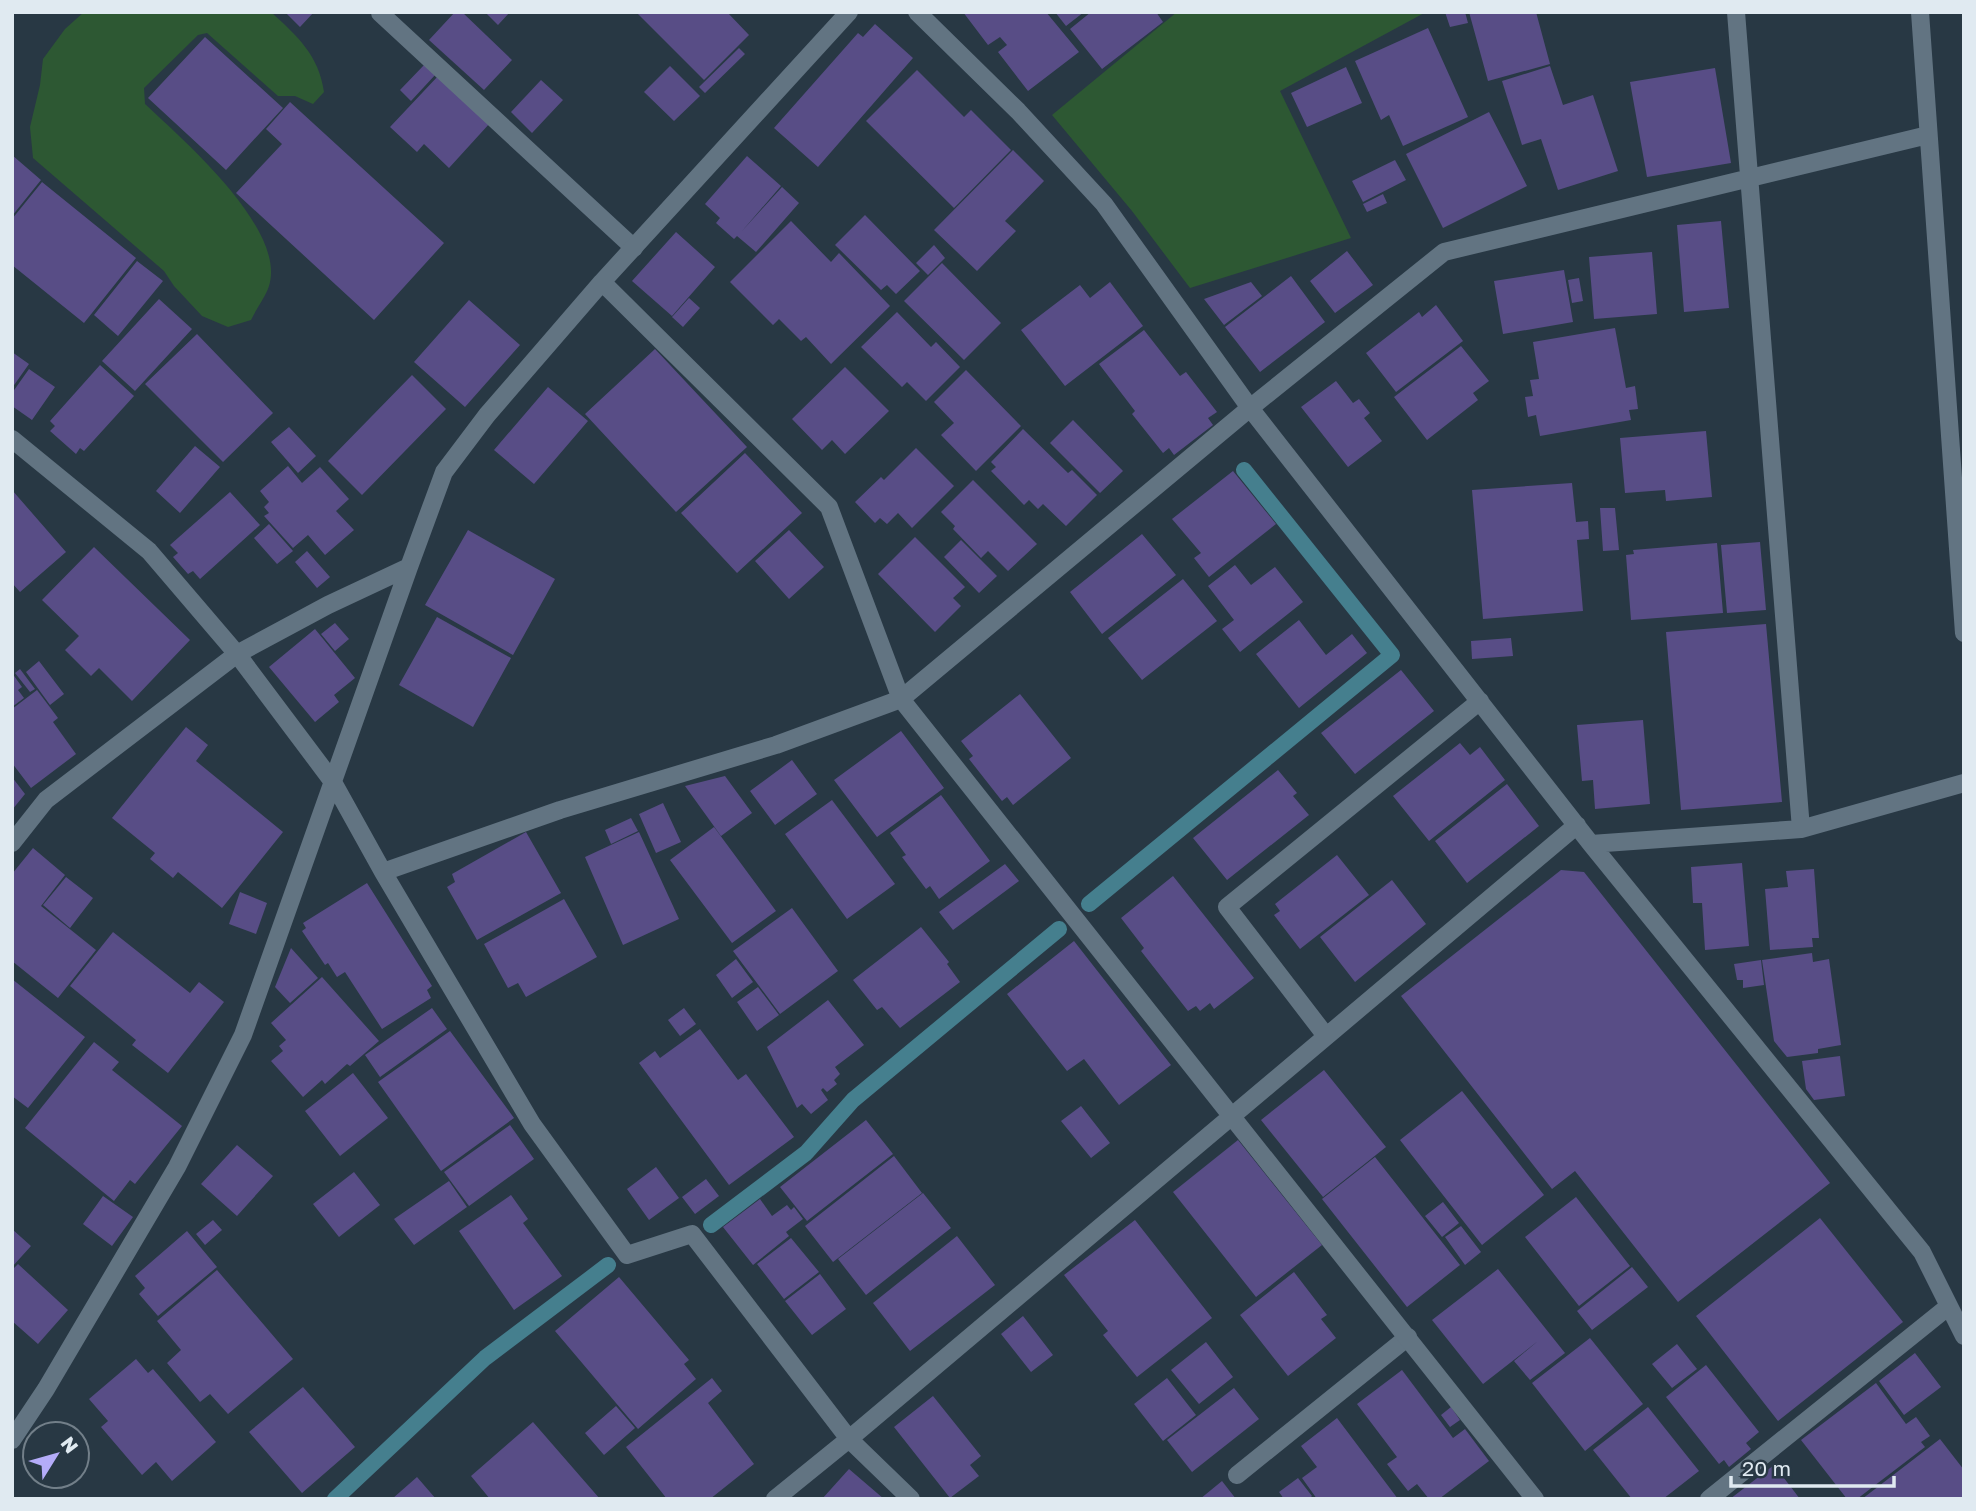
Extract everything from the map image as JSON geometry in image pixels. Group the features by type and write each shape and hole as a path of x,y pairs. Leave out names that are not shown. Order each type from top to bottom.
{"street":[{"path":"12,1440 46,1389 177,1167 243,1035 444,472 487,415 602,282 849,12"},
{"path":"917,12 1018,111 1104,204 1250,408 1591,844 1922,1252 1964,1336"},
{"path":"1736,12 1801,830"},
{"path":"1920,12 1964,632"},
{"path":"380,13 634,248"},
{"path":"383,872 560,810 776,745 901,699 1250,408 1444,252 1928,135"},
{"path":"602,282 829,507 901,699 1535,1499"},
{"path":"12,439 149,551 237,653 333,782 532,1124 627,1255 692,1234 849,1439 911,1499"},
{"path":"12,843 46,800 237,653 328,605 409,567"},
{"path":"1326,1036 1227,907 1480,701"},
{"path":"1591,844 1801,830 1964,783"},
{"path":"775,1499 1577,825"},
{"path":"1709,1499 1950,1306"},
{"path":"1237,1475 1408,1337"}],"green space":[{"path":"84,12 271,12 298,38 312,57 324,92 313,104 295,96 278,96 207,33 198,35 144,88 145,104 183,139 228,187 262,238 270,263 269,286 251,320 228,327 202,316 164,271 33,158 30,127 43,59 65,29"},
{"path":"1177,12 1426,12 1280,91 1351,238 1190,288 1132,211 1052,115"}],"building":[{"path":"285,12 314,12 300,27"},
{"path":"455,12 462,12 512,60 484,90 429,40"},
{"path":"485,12 510,12 498,25"},
{"path":"636,12 727,12 749,35 704,80"},
{"path":"963,12 1046,12 1079,52 1028,91 998,52 1007,45 1000,37 988,45"},
{"path":"1055,12 1084,12 1066,26"},
{"path":"1091,12 1156,12 1163,22 1102,69 1070,29"},
{"path":"1445,12 1465,12 1468,23 1450,27"},
{"path":"1469,12 1536,12 1550,64 1488,81"},
{"path":"875,24 913,58 818,167 774,128 858,33 863,37"},
{"path":"1428,28 1468,117 1403,146 1389,115 1381,120 1355,61"},
{"path":"205,37 283,108 226,170 148,98"},
{"path":"739,48 745,54 705,93 699,87"},
{"path":"425,64 436,74 411,101 400,90"},
{"path":"670,66 700,96 674,121 644,92"},
{"path":"1550,66 1563,105 1593,95 1618,171 1558,190 1541,139 1522,145 1502,81"},
{"path":"1346,67 1362,103 1307,127 1291,93"},
{"path":"1715,68 1731,163 1647,177 1630,82"},
{"path":"917,70 964,117 971,110 1011,150 954,208 866,121"},
{"path":"439,75 490,123 449,168 424,144 417,152 390,127"},
{"path":"541,80 563,100 532,133 511,112"},
{"path":"290,102 444,243 374,320 236,193 282,144 266,129"},
{"path":"1489,112 1527,186 1443,228 1406,154"},
{"path":"1013,150 1044,181 1005,221 1016,231 977,271 934,230"},
{"path":"12,155 41,180 12,216"},
{"path":"747,156 781,186 742,231 782,187 799,203 756,252 737,236 734,239 716,223 720,218 705,204"},
{"path":"1395,160 1406,180 1363,202 1352,181"},
{"path":"42,182 136,258 84,323 12,265 12,219"},
{"path":"1383,194 1387,203 1367,212 1363,204"},
{"path":"865,215 920,271 896,294 887,285 881,290 835,245"},
{"path":"791,221 831,262 839,253 890,306 831,364 806,337 801,341 779,319 773,325 730,282"},
{"path":"1721,221 1729,308 1684,312 1677,225"},
{"path":"676,232 715,267 672,316 632,281"},
{"path":"934,245 945,258 928,275 916,263"},
{"path":"1347,251 1373,285 1335,313 1310,281"},
{"path":"1652,252 1657,314 1594,319 1589,257"},
{"path":"137,261 163,281 118,336 94,315"},
{"path":"942,263 1001,323 964,360 904,301"},
{"path":"1564,270 1573,322 1503,334 1494,281"},
{"path":"1291,276 1325,322 1260,372 1225,327"},
{"path":"1579,278 1583,301 1572,303 1568,280"},
{"path":"1110,282 1143,326 1065,386 1021,330 1080,285 1090,298"},
{"path":"1251,282 1262,296 1224,325 1204,299"},
{"path":"689,298 700,308 683,327 672,317"},
{"path":"159,299 192,329 135,391 102,361"},
{"path":"469,300 520,345 465,407 414,362"},
{"path":"1436,305 1463,341 1396,392 1366,353 1419,312 1422,317"},
{"path":"897,312 931,347 936,342 960,367 926,401 907,382 902,387 861,347"},
{"path":"1615,328 1626,388 1635,386 1638,409 1629,410 1631,420 1540,436 1536,415 1528,417 1525,397 1533,396 1530,380 1539,379 1533,342"},
{"path":"1144,330 1180,376 1186,372 1217,412 1208,418 1213,425 1174,455 1169,448 1163,453 1132,414 1135,411 1099,364"},
{"path":"197,334 273,413 223,462 145,384"},
{"path":"1461,346 1489,381 1473,393 1478,400 1427,440 1394,397"},
{"path":"655,349 747,447 676,512 585,414"},
{"path":"12,352 29,364 12,388"},
{"path":"100,365 134,396 84,451 80,448 76,454 50,431 55,426 50,421"},
{"path":"845,367 889,411 845,454 832,440 822,450 792,419"},
{"path":"29,369 55,387 32,420 12,406 12,393"},
{"path":"966,370 1021,426 976,471 941,435 954,423 934,402"},
{"path":"412,375 446,409 362,495 328,461"},
{"path":"1336,381 1353,403 1359,399 1370,413 1364,418 1382,441 1348,467 1301,407"},
{"path":"548,387 588,421 534,484 494,450"},
{"path":"1073,420 1123,471 1100,493 1050,443"},
{"path":"289,427 316,456 298,473 271,442"},
{"path":"1023,429 1068,473 1072,470 1097,495 1066,526 1043,504 1038,509 1029,500 1024,505 991,471 996,467 991,462"},
{"path":"1706,431 1712,497 1666,501 1665,490 1625,493 1620,438"},
{"path":"195,446 220,467 180,513 156,491"},
{"path":"916,448 954,486 912,528 898,513 887,524 880,518 875,523 855,502 881,477 884,480"},
{"path":"745,453 802,513 737,573 681,513"},
{"path":"288,466 302,483 320,467 349,499 336,511 354,530 325,555 308,535 293,548 264,516 269,513 264,507 269,502 260,491"},
{"path":"1233,471 1276,524 1209,577 1194,558 1201,553 1172,519"},
{"path":"973,480 1037,544 1008,571 988,551 981,558 941,512"},
{"path":"1572,483 1576,522 1588,521 1589,539 1577,540 1583,611 1483,619 1472,490"},
{"path":"12,490 66,552 20,592 12,583"},
{"path":"230,492 260,525 200,579 193,571 188,574 173,557 178,553 170,545"},
{"path":"1600,508 1615,508 1619,550 1603,551"},
{"path":"269,524 293,551 277,564 254,538"},
{"path":"468,530 555,579 513,655 425,605"},
{"path":"789,530 824,567 789,599 755,561"},
{"path":"1142,534 1176,575 1102,634 1070,592"},
{"path":"915,537 965,587 953,598 961,606 935,632 878,574"},
{"path":"961,540 997,576 979,593 944,557"},
{"path":"1760,542 1766,610 1727,613 1721,545"},
{"path":"1717,543 1723,613 1631,620 1626,555 1634,554 1633,550"},
{"path":"94,547 190,640 132,701 99,668 91,676 65,650 79,636 42,600"},
{"path":"307,551 330,577 317,588 295,562"},
{"path":"1235,565 1251,585 1275,567 1303,602 1240,652 1222,629 1234,620 1208,586"},
{"path":"1183,579 1217,621 1142,680 1108,638"},
{"path":"437,617 511,658 473,727 399,685"},
{"path":"1299,620 1326,655 1352,634 1367,653 1299,708 1256,654"},
{"path":"335,623 349,639 335,651 321,634"},
{"path":"1766,624 1782,802 1681,810 1666,632"},
{"path":"315,629 355,678 334,695 339,702 315,722 269,667"},
{"path":"1511,638 1513,656 1472,659 1471,641"},
{"path":"39,661 64,694 50,705 26,672"},
{"path":"20,669 35,689 30,692 15,673"},
{"path":"1401,670 1434,711 1355,774 1321,733"},
{"path":"12,673 22,687 18,690 24,698 12,707"},
{"path":"37,690 58,718 53,722 76,754 31,788 12,763 12,709"},
{"path":"1020,694 1071,758 1013,805 1007,797 1002,801 969,759 973,756 961,741"},
{"path":"1643,720 1650,804 1595,809 1593,780 1582,781 1577,725"},
{"path":"186,727 208,745 196,761 283,832 222,908 178,872 173,878 150,859 155,853 112,818"},
{"path":"901,731 944,788 877,837 834,780"},
{"path":"1460,743 1470,755 1480,747 1505,780 1429,841 1393,796"},
{"path":"792,760 817,794 775,825 750,791"},
{"path":"1278,770 1297,793 1293,796 1309,815 1227,880 1193,838"},
{"path":"725,776 752,813 721,836 685,786"},
{"path":"12,777 25,794 12,810"},
{"path":"1507,784 1539,826 1467,883 1435,841"},
{"path":"941,795 990,861 939,899 930,886 926,889 902,857 906,855 890,833"},
{"path":"832,800 895,884 847,919 785,834"},
{"path":"663,803 681,842 656,853 639,814"},
{"path":"631,818 638,831 611,844 605,830"},
{"path":"714,827 776,911 732,943 670,860"},
{"path":"526,832 561,893 477,940 447,887 455,882 452,874"},
{"path":"639,832 679,919 623,945 585,857"},
{"path":"33,848 65,875 41,906 96,950 58,998 12,961 12,874"},
{"path":"1337,855 1369,895 1300,949 1274,915 1280,911 1275,904"},
{"path":"1742,863 1749,946 1705,950 1702,903 1693,903 1691,867"},
{"path":"1005,864 1019,881 953,930 939,912"},
{"path":"1814,869 1819,938 1812,938 1813,947 1770,950 1765,889 1788,887 1786,871"},
{"path":"1561,870 1584,872 1830,1183 1678,1302 1575,1171 1552,1189 1401,996"},
{"path":"1173,876 1254,978 1214,1009 1210,1003 1200,1011 1196,1006 1188,1011 1141,951 1144,948 1121,918"},
{"path":"66,877 93,898 70,928 43,905"},
{"path":"1392,880 1426,924 1355,982 1320,937"},
{"path":"367,883 432,986 427,990 431,998 382,1029 345,972 337,977 328,963 325,965 302,931 306,928 303,923"},
{"path":"240,892 267,903 256,934 229,924"},
{"path":"564,899 597,957 526,997 518,983 508,988 484,944"},
{"path":"792,908 838,971 780,1014 733,951"},
{"path":"921,927 949,962 947,964 960,982 900,1028 882,1007 877,1010 853,980"},
{"path":"113,932 190,993 199,982 224,1002 168,1073 132,1045 136,1040 70,986"},
{"path":"1074,941 1171,1065 1119,1105 1084,1059 1067,1071 1007,994"},
{"path":"291,948 318,978 290,1003 275,987"},
{"path":"1812,953 1813,962 1829,959 1841,1045 1818,1049 1818,1053 1787,1057 1774,1041 1762,960"},
{"path":"736,959 753,982 732,998 716,975"},
{"path":"1761,960 1764,985 1743,988 1743,980 1737,980 1734,964"},
{"path":"322,977 379,1041 350,1066 347,1064 325,1084 322,1080 303,1097 271,1061 283,1051 279,1046 286,1040 271,1023"},
{"path":"12,979 85,1037 28,1108 12,1096"},
{"path":"758,987 779,1015 757,1031 737,1002"},
{"path":"828,1000 864,1045 835,1067 840,1074 834,1080 837,1084 827,1092 823,1088 821,1090 828,1100 811,1114 802,1104 797,1108 767,1047"},
{"path":"432,1008 447,1029 380,1077 365,1055"},
{"path":"684,1008 696,1024 680,1036 668,1020"},
{"path":"700,1029 738,1080 746,1074 794,1137 729,1185 639,1063 655,1051 660,1058"},
{"path":"450,1031 514,1118 441,1171 378,1082"},
{"path":"94,1042 119,1062 112,1070 182,1126 135,1184 130,1180 114,1201 25,1128"},
{"path":"1840,1056 1845,1096 1814,1100 1806,1089 1802,1061"},
{"path":"1324,1070 1386,1147 1323,1197 1261,1120"},
{"path":"353,1073 388,1118 340,1156 305,1111"},
{"path":"1462,1091 1544,1195 1482,1245 1400,1140"},
{"path":"1081,1106 1110,1143 1091,1158 1061,1121"},
{"path":"866,1120 893,1154 807,1221 780,1187"},
{"path":"510,1125 534,1159 469,1206 444,1172"},
{"path":"1238,1140 1322,1245 1256,1297 1173,1192"},
{"path":"237,1145 273,1176 237,1216 201,1184"},
{"path":"894,1156 922,1193 833,1262 805,1226"},
{"path":"1375,1157 1460,1265 1407,1307 1322,1199"},
{"path":"656,1167 679,1198 649,1220 627,1189"},
{"path":"354,1172 380,1205 339,1237 313,1204"},
{"path":"706,1179 719,1196 695,1214 682,1197"},
{"path":"449,1181 467,1207 414,1245 394,1219"},
{"path":"923,1193 951,1228 866,1295 838,1259"},
{"path":"511,1195 528,1219 523,1223 562,1276 514,1310 459,1231"},
{"path":"103,1196 133,1217 112,1246 83,1224"},
{"path":"1576,1197 1630,1266 1579,1306 1525,1237"},
{"path":"760,1199 772,1216 787,1205 791,1210 794,1207 803,1219 786,1232 789,1236 753,1265 723,1227"},
{"path":"1443,1202 1459,1223 1442,1237 1425,1216"},
{"path":"1820,1218 1903,1322 1778,1421 1696,1316"},
{"path":"213,1220 222,1230 205,1245 196,1234"},
{"path":"1135,1220 1212,1318 1137,1377 1103,1335 1108,1331 1064,1275"},
{"path":"1461,1226 1481,1252 1465,1265 1445,1237"},
{"path":"12,1229 31,1246 12,1267"},
{"path":"187,1231 217,1267 158,1316 139,1294 145,1288 135,1276"},
{"path":"957,1236 995,1285 910,1351 873,1303"},
{"path":"791,1238 819,1272 784,1299 757,1264"},
{"path":"18,1264 68,1310 38,1344 12,1321 12,1270"},
{"path":"1632,1267 1648,1287 1592,1330 1577,1311"},
{"path":"1498,1269 1565,1353 1530,1380 1514,1361 1538,1341 1483,1384 1432,1320"},
{"path":"217,1270 293,1359 228,1414 210,1394 200,1402 167,1363 181,1350 157,1321"},
{"path":"1294,1272 1327,1315 1321,1319 1336,1338 1288,1376 1240,1315"},
{"path":"820,1274 846,1309 812,1335 785,1301"},
{"path":"619,1277 689,1360 684,1364 696,1379 638,1429 555,1331"},
{"path":"1023,1316 1053,1355 1031,1372 1001,1334"},
{"path":"1590,1338 1643,1404 1585,1451 1532,1383"},
{"path":"1206,1342 1233,1377 1199,1404 1171,1370"},
{"path":"1677,1344 1697,1369 1672,1388 1652,1364"},
{"path":"1915,1353 1941,1387 1904,1415 1879,1381"},
{"path":"136,1359 148,1373 153,1369 216,1442 172,1481 156,1462 142,1475 101,1427 108,1421 89,1399"},
{"path":"1706,1365 1759,1432 1746,1443 1751,1449 1729,1467 1724,1460 1719,1464 1666,1397"},
{"path":"1402,1370 1453,1438 1465,1429 1489,1461 1439,1499 1429,1499 1417,1484 1408,1491 1387,1464 1397,1457 1357,1404"},
{"path":"712,1378 722,1391 708,1403 754,1464 710,1499 667,1499 626,1447"},
{"path":"1167,1378 1196,1415 1163,1441 1134,1404"},
{"path":"1876,1383 1906,1424 1916,1417 1930,1436 1921,1442 1925,1447 1857,1499 1847,1499 1801,1440"},
{"path":"303,1387 355,1447 302,1493 249,1432"},
{"path":"1234,1388 1259,1419 1192,1472 1167,1440"},
{"path":"933,1396 981,1456 970,1465 979,1476 950,1498 894,1427"},
{"path":"616,1406 635,1428 604,1455 585,1433"},
{"path":"1451,1407 1460,1420 1450,1427 1441,1415"},
{"path":"1648,1407 1699,1471 1663,1499 1632,1499 1593,1450"},
{"path":"1337,1418 1398,1499 1317,1499 1302,1478 1317,1467 1301,1446"},
{"path":"533,1422 600,1499 490,1499 471,1476"},
{"path":"1940,1439 1964,1470 1964,1496 1960,1499 1862,1499"},
{"path":"1774,1465 1800,1499 1730,1499"},
{"path":"849,1469 884,1499 822,1499"},
{"path":"417,1477 436,1499 392,1499"},
{"path":"1298,1478 1312,1496 1309,1499 1284,1499 1279,1492"},
{"path":"1222,1481 1236,1499 1200,1499"}],"waterway":[{"path":"1089,904 1392,655 1244,470"},
{"path":"711,1225 806,1153 853,1100 1059,929"},
{"path":"335,1499 485,1358 608,1265"}]}
